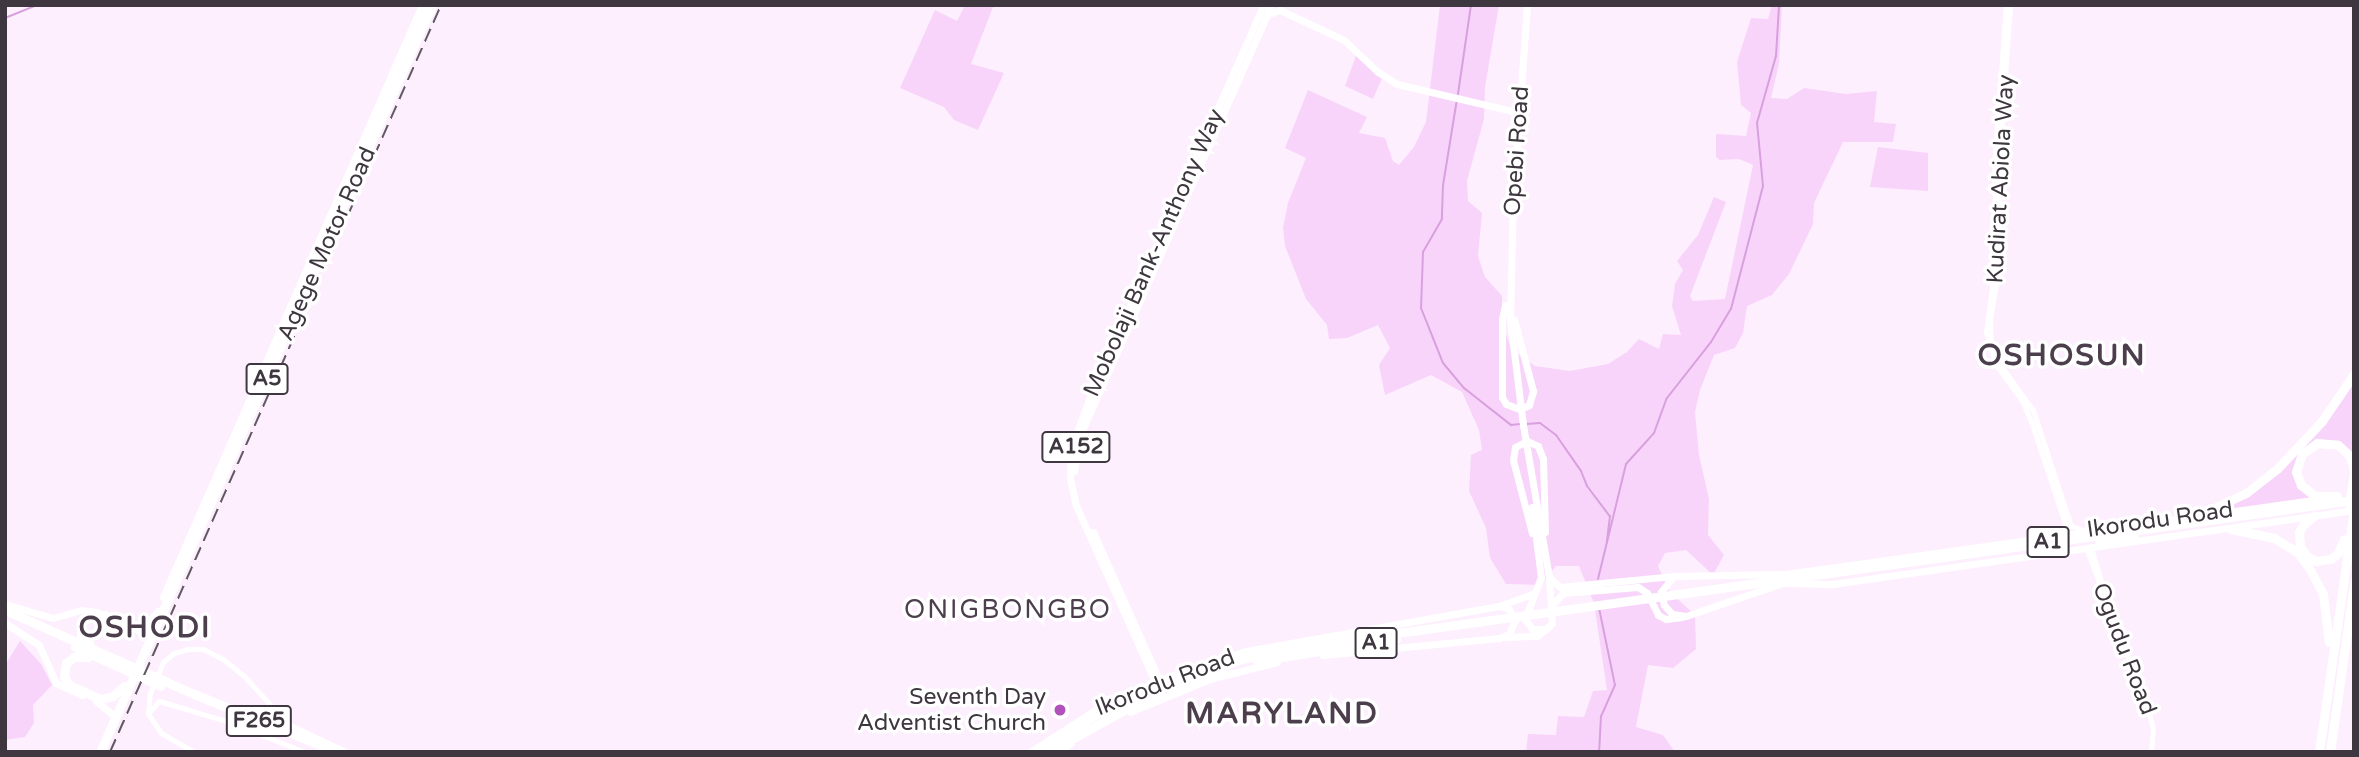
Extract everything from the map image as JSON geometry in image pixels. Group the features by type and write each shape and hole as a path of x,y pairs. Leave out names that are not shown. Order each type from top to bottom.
{"highway":[{"name":"Agege Motor Road","path":"98,752 112,713 423,5"},
{"name":"Agege Motor Road","path":"98,752 432,5"},
{"path":"2203,513 2246,493 2277,469 2322,421 2354,374"},
{"path":"2319,752 2354,473 2350,456 2338,445 2318,443 2302,453 2297,465 2301,485 2315,495 2337,496"},
{"path":"2314,516 2299,532 2300,547 2307,556 2316,561 2331,559 2340,550 2354,506"},
{"name":"Ikorodu Road","path":"1173,683 1242,659 1294,648 1730,592 1782,578 2354,506"},
{"path":"2115,535 2130,524"},
{"path":"2231,529 2274,538 2297,552 2308,566 2323,594 2329,679"},
{"path":"2115,535 2134,541"},
{"name":"Ikorodu Road","path":"1730,592 1760,582 2115,535"},
{"path":"2329,650 2344,539"},
{"path":"2330,752 2354,583"},
{"path":"2342,669 2351,640 2354,612"},
{"name":"F265","path":"5,613 184,693 335,750"},
{"path":"105,615 87,617 81,623 80,635 105,658"},
{"name":"Ikorodu Road","path":"1173,683 1238,665 1493,622"},
{"path":"1366,632 1389,634"},
{"path":"1294,648 1310,639"},
{"path":"1359,651 1380,642"},
{"path":"1304,653 1316,655"},
{"path":"105,658 77,657 63,671 65,681 73,688 101,699 113,696 124,686"},
{"name":"Ikorodu Road","path":"1042,752 1090,718 1154,691"},
{"name":"Ikorodu Road","path":"1049,752 1154,691"}],"main road":[{"name":"Mobolaji Bank-Anthony Way","path":"1242,63 1263,5"},
{"name":"Mobolaji Bank-Anthony Way","path":"1154,691 1150,666 1073,496 1069,466 1075,433 1270,5"},
{"path":"1280,5 1349,38 1385,72 1413,87"},
{"name":"Opebi Road","path":"1507,301 1516,112 1526,5"},
{"name":"Kudirat Abiola Way","path":"2008,5 1994,155 2000,260 1990,319 1992,343 1999,363 2033,410 2071,526 2086,530"},
{"path":"1265,17 1280,10 1338,37 1384,76 1413,87 1503,106 1516,112"},
{"name":"Opebi Road","path":"1507,301 1522,48"},
{"path":"1503,106 1512,104 1517,99"},
{"name":"Kudirat Abiola Way","path":"1997,219 1996,259 1986,319 1988,344 1996,365 2023,402 2032,424 2065,523 2065,528 2059,534"},
{"path":"1507,301 1533,391 1529,405 1520,409 1506,404 1502,397 1502,319 1507,301"},
{"path":"1507,301 1544,566 1551,580 1554,602 1552,623 1547,628 1532,629 1525,619 1544,566"},
{"path":"1527,441 1538,446 1543,459 1542,553 1513,460 1516,447 1527,441"},
{"name":"Ikorodu Road","path":"1760,582 2086,530 2354,494"},
{"name":"Ikorodu Road","path":"1782,578 1833,584 2231,529 2314,516 2354,506"},
{"name":"Ogudu Road","path":"2089,548 2149,712 2153,729 2153,752"},
{"path":"1675,576 1664,585 1662,599 1668,611 1686,616"},
{"path":"1551,580 1560,587 1675,576 1782,578"},
{"path":"1554,602 1563,593 1638,587 1647,593 1658,615 1666,619 1686,616 1730,592"},
{"name":"Ikorodu Road","path":"1030,752 1089,712 1154,691 1246,651 1366,632 1499,606 1534,593"},
{"path":"5,604 53,618 81,610 105,615 133,626 146,637"},
{"path":"1499,606 1509,609 1515,620 1513,628 1505,637"},
{"path":"133,626 145,624 158,611"},
{"path":"5,623 39,645 56,683 102,702 112,713"},
{"name":"Ikorodu Road","path":"1059,752 1154,691 1173,683 1316,655 1537,636 1547,628"},
{"path":"194,752 160,733 148,714 153,687 169,656 183,649 203,649 234,666 288,724 335,750"},
{"path":"1150,666 1173,683"},
{"path":"1150,666 1154,691"},
{"path":"153,687 153,696 159,701 222,720 305,752"},
{"path":"148,714 159,701"}],"shaded area":[{"path":"965,5 993,7 971,64 1004,73 978,130 954,120 944,107 900,88 935,10 957,21"},
{"path":"1440,5 1499,5 1485,87 1484,119 1467,181 1468,201 1482,213 1478,256 1485,277 1502,296 1502,321 1511,349 1535,366 1570,371 1608,364 1627,352 1639,339 1659,349 1663,334 1681,335 1672,306 1675,284 1683,270 1677,261 1698,235 1714,197 1726,202 1690,296 1693,301 1725,299 1753,165 1739,159 1720,160 1716,157 1716,134 1746,136 1751,113 1741,105 1737,62 1751,18 1768,19 1772,5 1782,5 1779,64 1771,98 1787,99 1804,88 1846,94 1877,91 1874,122 1896,124 1893,142 1843,142 1814,203 1813,224 1789,274 1772,295 1747,306 1743,333 1735,348 1714,355 1700,390 1695,412 1699,455 1709,499 1708,535 1724,555 1713,575 1686,550 1665,553 1658,566 1669,591 1695,615 1696,649 1673,668 1648,665 1636,727 1663,735 1675,752 1526,752 1528,734 1556,735 1558,716 1584,717 1593,691 1607,690 1594,603 1579,566 1556,566 1541,585 1506,584 1490,558 1486,528 1469,491 1471,455 1482,450 1479,430 1462,392 1431,375 1385,395 1379,365 1390,348 1378,325 1347,338 1329,339 1327,325 1306,299 1285,246 1283,228 1288,203 1306,158 1285,148 1308,90 1367,117 1359,133 1385,138 1393,161 1399,165 1414,147 1426,122"},
{"path":"1357,53 1382,78 1373,99 1345,86"},
{"path":"1878,147 1928,153 1928,191 1870,187"},
{"path":"2354,379 2354,460 2326,440 2295,465 2312,497 2221,510 2263,484"},
{"path":"20,641 41,664 52,685 33,705 34,723 25,737 5,740 5,665"}],"waterway":[{"path":"5,18 37,5"},
{"path":"1458,94 1471,5"},
{"path":"1598,579 1626,464 1654,433 1667,398 1711,342 1731,309 1763,186 1757,123 1776,56 1779,5"},
{"path":"1457,99 1443,185 1442,219 1423,252 1421,308 1443,363 1464,388 1511,425 1520,424"},
{"path":"1526,424 1540,423 1556,435 1581,471 1587,486 1610,516 1607,542"},
{"path":"1599,608 1615,685 1601,716 1599,752"}],"railway":[{"path":"110,752 441,5"}],"place":[{"name":"Seventh Day Adventist Church","path":"1060,710"}],"district":[{"name":"OSHOSUN","path":"2062,356"},
{"name":"ONIGBONGBO","path":"1008,610"},
{"name":"OSHODI","path":"145,628"},
{"name":"MARYLAND","path":"1282,714"}]}
